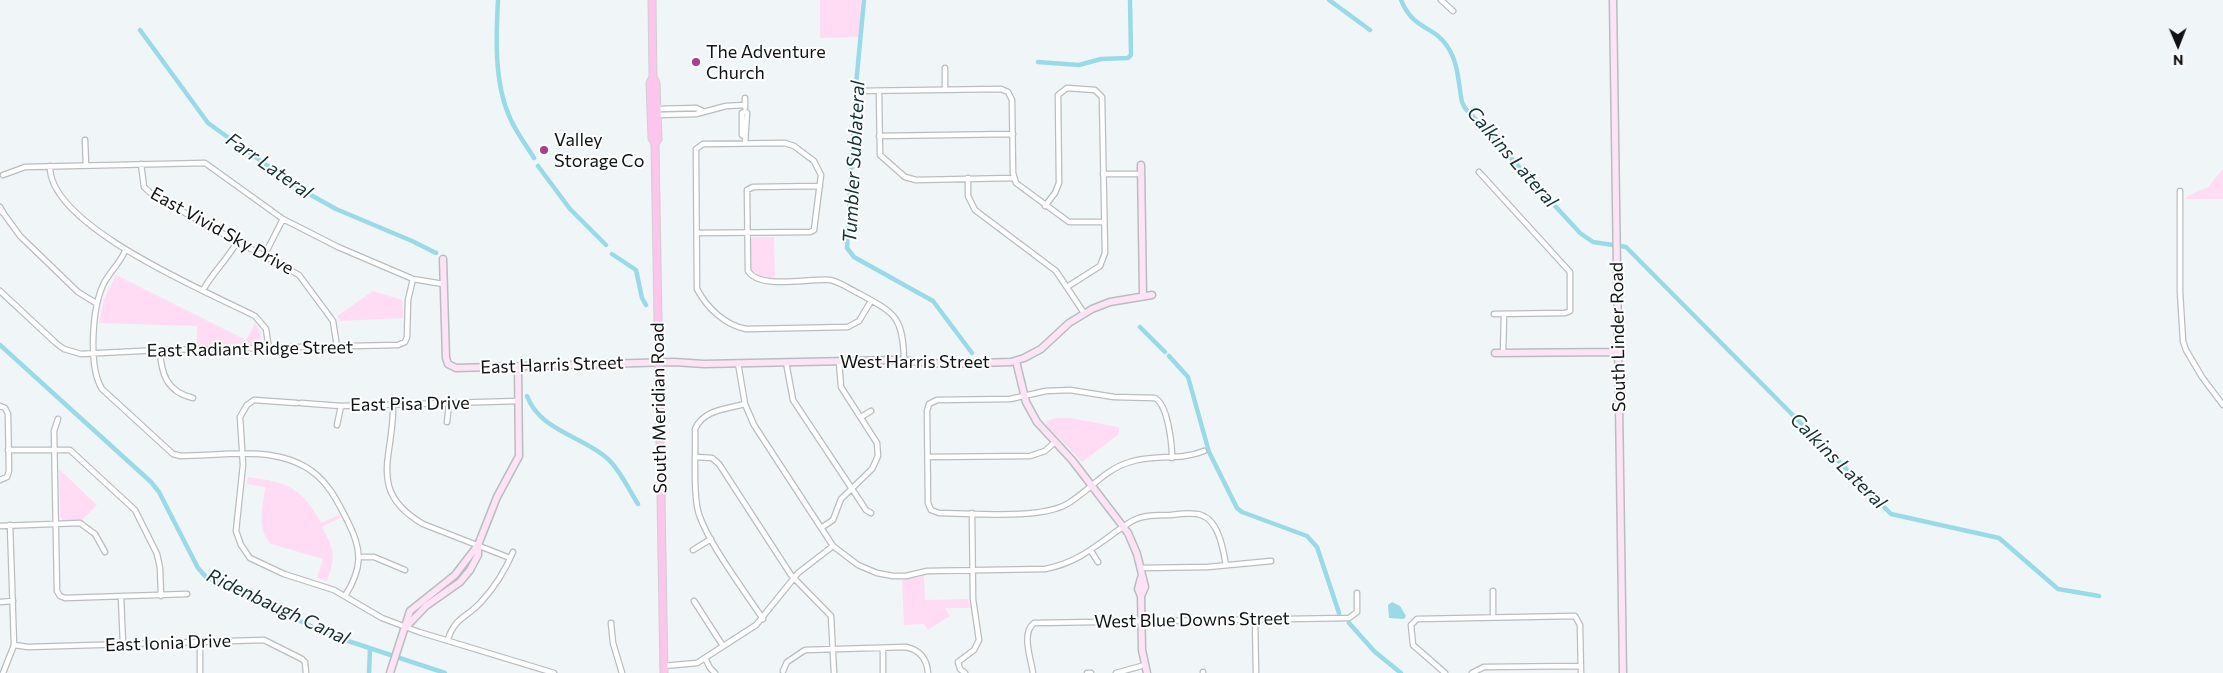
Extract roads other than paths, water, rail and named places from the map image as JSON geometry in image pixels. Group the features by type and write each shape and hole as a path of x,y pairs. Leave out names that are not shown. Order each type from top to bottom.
{"main road":[{"name":"South Meridian Road","path":"652,0 653,78 656,83 652,138 655,143 663,669"}],"street":[{"path":"1440,0 1453,11"},
{"name":"South Linder Road","path":"1613,0 1623,673"},
{"path":"945,68 945,90"},
{"path":"1046,206 1055,193 1058,183 1057,99 1060,92 1067,88 1092,88 1098,91 1102,97 1104,260 1100,266 1067,287"},
{"path":"857,91 1001,90 1008,92 1012,100 1014,178 1020,187 1069,222 1104,222"},
{"path":"879,91 880,155 886,162 910,179 1014,178"},
{"path":"744,98 745,111 747,113 745,143"},
{"path":"655,112 696,108 703,112 726,106 745,105"},
{"path":"879,136 1013,134"},
{"path":"85,140 86,165"},
{"path":"697,233 810,232 814,230 821,175 817,164 788,144 699,145 696,152 697,289 702,298 724,321 735,327 746,329 848,327 859,321 871,301"},
{"name":"East Vivid Sky Drive","path":"141,164 142,180 147,191 173,208 299,275 312,290 335,324 337,347"},
{"path":"1,177 21,168 50,166 206,164 283,219 338,247 413,279 443,284 443,259"},
{"path":"1141,165 1143,296"},
{"path":"50,166 50,179 58,195 103,235 125,251 255,316 266,329 269,349"},
{"path":"1479,172 1570,272 1570,311 1565,313 1494,314"},
{"path":"1103,174 1141,174"},
{"path":"968,178 968,196 975,210 1048,263 1084,313"},
{"path":"820,186 753,187 747,190 746,266 751,276 764,281 830,280 889,311 899,322 904,336 904,360"},
{"path":"2180,191 2180,292 2183,341 2186,350 2202,377 2223,405"},
{"path":"1,210 20,236 78,292 96,303"},
{"path":"264,256 283,219"},
{"path":"203,290 210,277 228,260 237,242"},
{"path":"125,251 109,274 96,303 93,324 97,376 106,394 169,452 181,456 280,456 307,467 318,476 336,499 352,529 359,557 357,575 345,596 382,618 406,627 554,673"},
{"name":"East Radiant Ridge Street","path":"0,291 64,349 76,353 269,349 398,345 405,342 408,331 408,300 413,279"},
{"name":"East Harris Street","path":"443,284 448,364 456,368 658,362"},
{"name":"West Harris Street","path":"658,362 738,363 904,360 944,364 1016,361 1041,349 1069,323 1084,313 1110,302 1152,295"},
{"path":"1503,353 1504,315"},
{"path":"160,350 163,375 182,395 193,398"},
{"path":"1495,353 1618,352"},
{"path":"1016,361 1025,398 1037,422 1092,486 1124,527 1138,554 1141,578 1138,589 1141,596 1141,621 1147,673"},
{"path":"786,362 794,400 866,510 871,513"},
{"path":"821,528 833,520 841,499 872,468 878,456 877,443 841,387 839,362"},
{"path":"738,363 744,404 754,425 834,546 858,565 886,574 906,576 927,571 1045,569 1064,565 1092,551 1132,521 1152,515 1195,514 1206,518 1221,542 1226,565"},
{"path":"391,673 406,627 426,606 460,582 470,570 478,555 478,545 497,497 518,456 518,367"},
{"path":"1172,458 1170,436 1163,406 1159,400 1153,398 1114,398 1070,390 1046,391 1025,398 936,400 929,404 927,411 928,503 931,510 939,513 1046,512 1069,503 1115,468 1128,462 1172,458 1192,456 1204,451"},
{"name":"East Pisa Drive","path":"345,596 322,585 261,565 250,558 243,549 238,539 236,522 243,455 240,417 246,404 254,400 341,406 519,401"},
{"path":"393,404 393,432 385,463 387,480 396,501 412,518 423,524 510,558"},
{"path":"447,422 449,404"},
{"path":"744,404 708,414 699,420 695,429 697,506 700,520 763,618"},
{"path":"337,424 341,406"},
{"path":"0,480 7,477 9,471 8,414 2,407"},
{"path":"861,418 871,410"},
{"path":"58,419 54,426 54,448 58,590 60,596 65,598 187,594"},
{"path":"928,457 1030,456 1045,451 1055,442"},
{"path":"8,450 54,448 70,450 76,453 135,510 157,554 160,568 161,596"},
{"path":"696,457 707,457 719,464 794,578 831,616 834,673"},
{"path":"965,673 958,662 974,650 979,640 973,599 972,513"},
{"path":"0,526 84,525 98,538 105,552"},
{"path":"3,673 14,645 10,526"},
{"path":"693,550 711,538"},
{"path":"663,669 690,665 705,658 763,618 808,563 834,546"},
{"path":"1092,551 1098,562"},
{"path":"448,639 454,624 481,603 496,584 512,552"},
{"path":"359,557 374,557 405,570"},
{"path":"1140,568 1226,565 1271,561"},
{"path":"1493,591 1493,616"},
{"name":"West Blue Downs Street","path":"1033,673 1027,636 1030,627 1039,622 1349,618 1355,615 1357,593"},
{"path":"121,597 122,644"},
{"path":"694,601 723,646"},
{"path":"0,602 12,602"},
{"path":"1445,673 1416,650 1412,640 1414,620 1420,618 1493,616 1571,616 1578,618 1580,625 1581,673"},
{"path":"1255,619 1256,673"},
{"path":"611,622 613,642 622,673"},
{"name":"East Ionia Drive","path":"14,645 28,647 270,641 302,659 305,662 306,673"},
{"path":"200,642 200,673"},
{"path":"882,648 883,673"},
{"path":"783,671 787,662 805,650 910,648 920,653 926,661 928,673"},
{"path":"705,658 710,668 716,673"},
{"path":"1116,673 1145,665"},
{"path":"1472,673 1484,667 1581,666"}],"water":[{"path":"1392,602 1400,606 1406,616 1404,619 1389,618 1388,605"}],"waterway":[{"path":"498,0 497,60 501,90 512,123 534,158"},
{"name":"Tumbler Sublateral","path":"864,0 856,85 847,248 854,257 933,301 972,353"},
{"path":"1038,62 1079,65 1101,59 1128,58 1131,55 1130,0"},
{"path":"1329,0 1370,30"},
{"name":"Calkins Lateral","path":"1401,0 1411,17 1436,34 1447,46 1454,59 1462,102 1465,108 1580,233 1593,242 1613,245"},
{"name":"Farr Lateral","path":"140,30 208,123 300,189 336,209 436,253"},
{"path":"538,166 570,209 606,245"},
{"name":"Calkins Lateral","path":"1621,246 1626,247 1891,514 1999,538 2058,589 2099,596"},
{"path":"612,254 636,270 642,298 646,305"},
{"path":"1140,327 1165,352"},
{"name":"Ridenbaugh Canal","path":"0,345 151,482 159,492 198,568 206,577 330,635 445,673"},
{"path":"1169,356 1188,377 1209,452 1237,508 1242,512 1307,536 1317,547 1339,613"},
{"name":"Farr Lateral","path":"527,396 533,408 552,425 587,444 608,459 620,474 638,504"},
{"path":"1349,623 1375,652 1401,673"},
{"path":"369,673 370,649"}],"place":[{"name":"The Adventure Church","path":"696,62"},
{"name":"Valley Storage Co","path":"544,150"}]}
